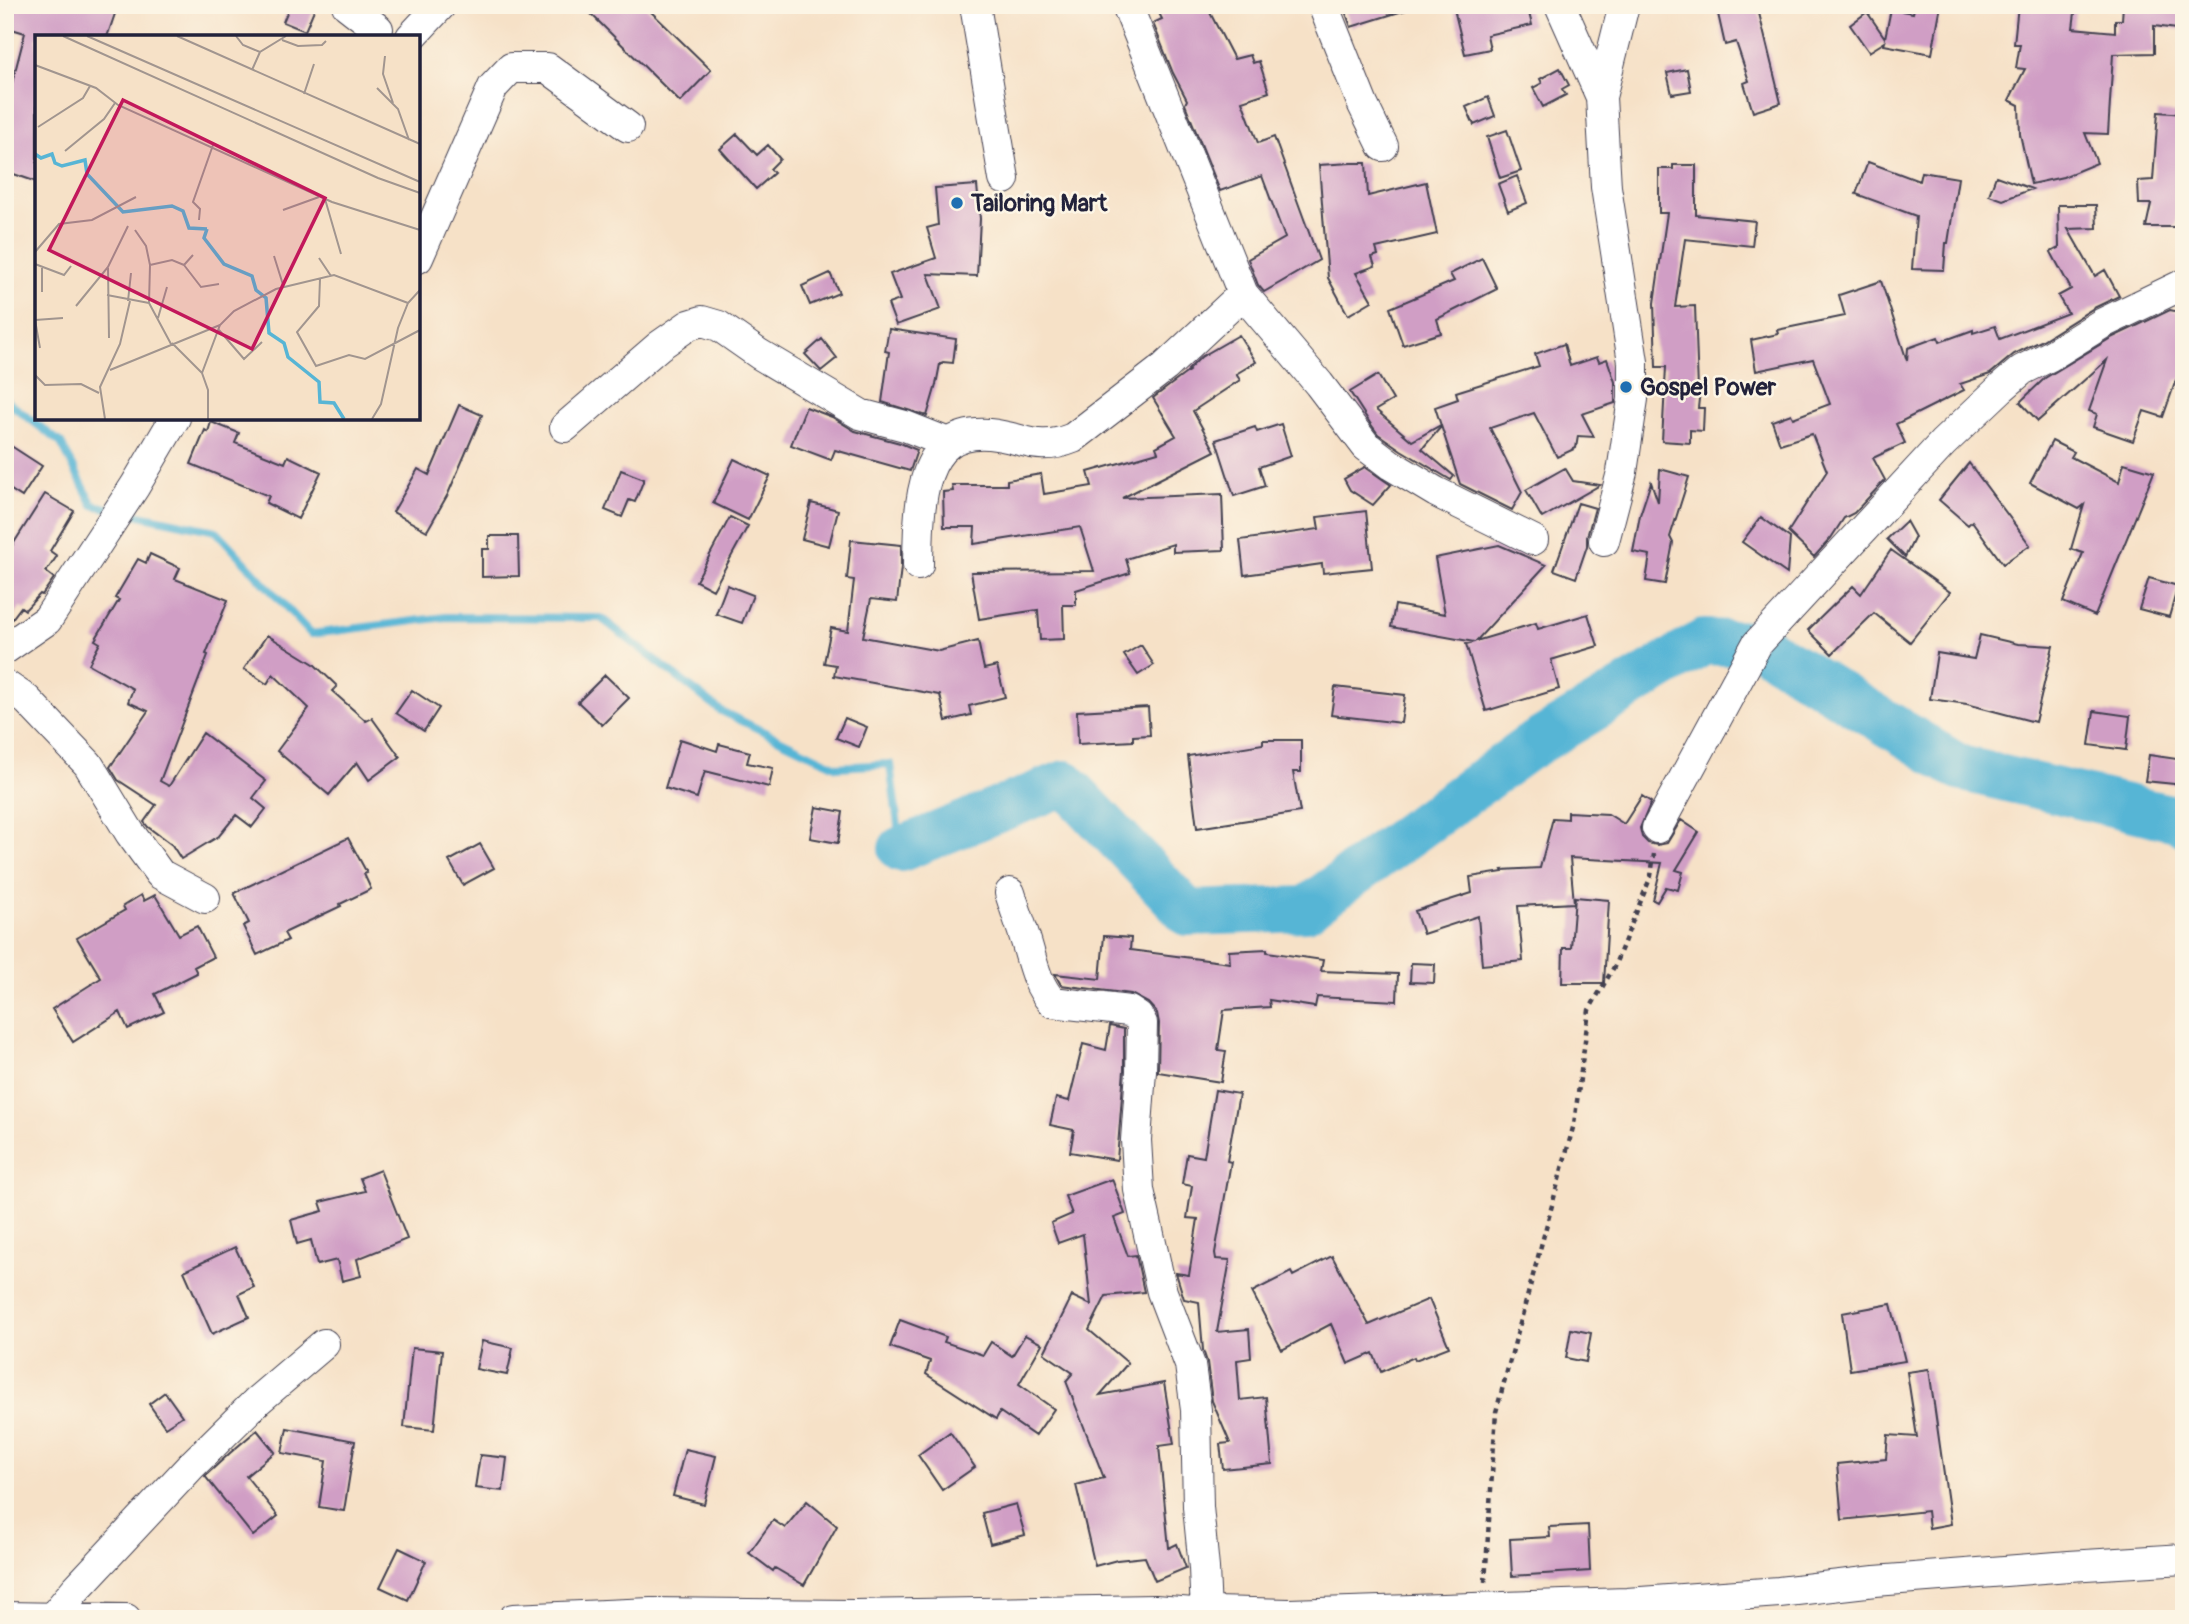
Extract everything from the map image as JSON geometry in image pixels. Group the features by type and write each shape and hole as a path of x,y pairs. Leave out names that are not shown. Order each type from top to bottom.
{"street":[{"path":"347,5 377,24"},
{"path":"413,35 442,5"},
{"path":"975,5 1004,179"},
{"path":"1126,5 1243,294 1319,384 1366,446 1391,465 1436,492 1533,540"},
{"path":"1323,5 1363,105 1383,146"},
{"path":"1560,5 1601,97"},
{"path":"1604,541 1622,472 1633,399 1633,362 1606,187 1601,97 1624,5"},
{"path":"420,253 493,88 511,68 548,68 628,127"},
{"path":"1657,828 1758,644 1943,443 2022,370 2103,323 2184,284"},
{"path":"918,565 919,519 924,484 936,457 948,443 967,435 990,434 1033,444 1055,445 1073,439 1165,366 1243,294"},
{"path":"565,427 659,346 689,325 702,321 719,326 759,354 860,414 905,426 948,443"},
{"path":"5,649 47,620 135,486 174,420"},
{"path":"5,685 27,700 88,764 130,833 160,874 205,898"},
{"path":"1010,893 1035,975 1042,991 1052,1002 1129,1011 1142,1023 1142,1071 1136,1140 1139,1190 1161,1292 1190,1365 1196,1410 1198,1507 1206,1614"},
{"path":"53,1617 75,1590 202,1456 257,1401 324,1344"},
{"path":"513,1619 651,1613 855,1615 1141,1610 1206,1614 1289,1614 1627,1603 2133,1560 2184,1559"},
{"path":"5,1617 126,1619"}],"path":[{"path":"1484,1607 1496,1412 1574,1124 1589,1010 1614,967 1651,876 1657,828"}],"building":[{"path":"5,5 118,5 108,35 35,35 35,181 5,171 5,94 9,95 25,33 5,27"},
{"path":"290,5 316,5 305,31 283,22"},
{"path":"582,5 644,5 711,70 680,102"},
{"path":"1155,5 1206,5 1234,59 1250,55 1253,63 1259,61 1269,92 1242,101 1258,143 1274,137 1319,260 1264,292 1258,285 1248,259 1285,238 1262,176 1220,191 1185,104 1187,100 1153,23 1162,19"},
{"path":"1343,5 1405,5 1406,10 1351,27"},
{"path":"1453,5 1527,5 1532,25 1487,35 1490,49 1465,54"},
{"path":"1716,5 1757,5 1781,103 1753,112 1744,83 1749,81 1736,42 1725,45"},
{"path":"1915,5 1941,5 1932,54 1884,45 1885,42 1869,52 1850,25 1867,12 1885,38 1891,9 1913,13"},
{"path":"2018,5 2049,8 2049,5 2076,5 2073,28 2115,32 2115,20 2122,20 2123,5 2184,5 2184,30 2154,26 2154,53 2113,54 2108,134 2085,133 2097,163 2063,177 2031,184 2020,134 2019,105 2009,100 2025,69 2016,68 2020,44 2014,44"},
{"path":"1560,68 1569,85 1562,89 1566,95 1543,107 1533,88 1542,83 1540,79"},
{"path":"1687,69 1691,91 1672,94 1667,73"},
{"path":"1488,97 1495,116 1474,125 1466,107"},
{"path":"2158,112 2184,114 2184,208 2179,208 2175,227 2146,227 2151,204 2139,204 2138,181 2153,180"},
{"path":"1507,130 1521,171 1500,178 1487,137"},
{"path":"737,134 757,155 768,145 780,159 770,169 774,173 756,189 720,149"},
{"path":"1868,162 1919,181 1921,172 1958,178 1944,270 1912,269 1916,216 1856,194"},
{"path":"1366,163 1368,196 1426,182 1437,234 1376,248 1378,255 1372,257 1375,266 1356,273 1372,301 1348,315 1328,278 1319,165"},
{"path":"1673,165 1696,165 1696,215 1755,221 1752,246 1685,239 1675,307 1695,306 1700,390 1698,408 1704,408 1703,431 1690,430 1690,443 1662,441 1666,367 1656,367 1654,303 1667,213 1659,213 1659,169 1673,169"},
{"path":"1517,176 1527,203 1508,211 1498,184"},
{"path":"1996,176 2032,189 2003,200 1989,195"},
{"path":"977,185 980,219 977,276 928,274 941,309 896,325 888,304 900,300 890,274 936,258 927,228 938,225 935,188"},
{"path":"2058,205 2096,205 2097,228 2068,229 2095,276 2105,270 2119,296 2014,354 1990,374 1960,384 1964,390 1896,424 1905,443 1873,458 1885,480 1854,513 1844,518 1814,557 1788,532 1827,471 1812,434 1780,444 1772,421 1791,414 1793,418 1830,404 1813,359 1756,371 1751,340 1778,334 1777,330 1845,316 1839,295 1881,281 1907,361 1908,348 1938,337 1940,342 1973,330 1973,333 1995,326 2000,339 2068,313 2058,296 2071,289 2051,252 2059,248"},
{"path":"1482,258 1497,289 1437,319 1441,333 1403,345 1390,308 1454,281 1450,274"},
{"path":"830,273 839,293 810,305 802,286"},
{"path":"2170,310 2184,313 2184,379 2176,380 2163,417 2144,411 2133,441 2093,427 2097,414 2089,411 2107,360 2038,421 2020,402 2045,378 2111,338"},
{"path":"889,329 956,339 953,363 940,364 927,416 882,402 889,352 885,351"},
{"path":"1239,335 1256,362 1236,374 1240,380 1193,411 1215,451 1122,498 1222,494 1224,550 1173,552 1173,544 1126,559 1130,573 1076,590 1076,605 1063,605 1064,639 1040,640 1038,610 979,619 971,572 1094,571 1080,527 974,544 975,527 944,527 943,492 953,491 952,485 1007,485 1007,480 1041,474 1044,494 1092,486 1088,472 1158,452 1156,447 1176,436 1153,398 1189,371 1201,357"},
{"path":"822,339 837,358 821,371 805,354"},
{"path":"1564,344 1570,366 1597,357 1599,362 1607,359 1615,382 1615,403 1582,414 1594,437 1578,436 1576,448 1557,457 1534,413 1490,428 1522,492 1512,510 1460,484 1435,407 1458,399 1456,392 1539,366 1535,354"},
{"path":"1378,375 1393,400 1376,410 1412,441 1439,426 1422,449 1454,476 1451,480 1378,434 1370,423 1350,392"},
{"path":"459,405 482,415 448,494 427,531 393,512 418,469 429,475"},
{"path":"806,407 832,417 855,431 917,450 910,471 835,450 831,460 791,445"},
{"path":"211,422 239,433 235,443 285,463 288,456 321,472 298,519 266,503 269,496 191,464"},
{"path":"1281,424 1291,456 1259,467 1265,486 1234,496 1216,440 1255,427 1257,432"},
{"path":"2052,441 2074,452 2071,457 2119,482 2124,463 2154,472 2095,616 2063,602 2083,553 2071,549 2084,505 2079,509 2030,483"},
{"path":"5,442 42,466 22,497 5,486"},
{"path":"734,459 770,476 748,520 713,503"},
{"path":"1969,463 2030,545 2003,564 1972,521 1968,525 1939,500"},
{"path":"1365,467 1391,485 1373,505 1350,490 1344,479"},
{"path":"1565,468 1573,481 1600,485 1542,518 1526,490"},
{"path":"1660,469 1689,477 1670,537 1673,543 1665,584 1646,581 1650,555 1633,552 1640,515 1651,482 1658,502"},
{"path":"621,470 644,479 635,502 629,500 622,517 605,510"},
{"path":"45,494 74,511 50,551 57,556 46,572 54,578 42,595 25,610 21,607 5,628 5,557"},
{"path":"811,503 838,510 829,546 802,539"},
{"path":"1578,503 1595,508 1587,546 1576,578 1554,570"},
{"path":"1366,511 1372,568 1323,573 1322,564 1244,575 1240,540 1319,529 1317,517"},
{"path":"730,517 748,526 713,590 696,581"},
{"path":"1761,517 1790,538 1787,574 1742,542"},
{"path":"1906,521 1915,537 1905,557 1887,539"},
{"path":"489,536 518,536 519,576 482,577 482,549 489,549"},
{"path":"851,540 901,545 897,602 871,599 863,637 939,651 978,641 984,669 997,666 1005,697 969,706 971,715 946,721 940,695 834,676 836,665 824,663 831,628 848,631 854,580 847,579"},
{"path":"1499,545 1546,565 1476,641 1536,623 1538,629 1588,614 1598,646 1551,660 1559,689 1486,711 1466,644 1474,642 1391,627 1395,605 1445,614 1435,558"},
{"path":"1891,550 1950,592 1910,642 1874,613 1832,654 1808,630 1853,586 1861,594"},
{"path":"150,554 180,568 175,579 228,600 160,781 169,786 203,733 266,781 253,798 266,809 252,827 236,815 219,836 181,859 172,845 144,822 156,805 118,780 110,767 148,711 128,702 133,689 89,664 100,643 95,640 119,600 115,598 138,559 146,563"},
{"path":"2149,578 2178,586 2169,617 2139,609"},
{"path":"727,585 753,595 742,623 716,614"},
{"path":"267,635 314,664 337,686 332,691 366,721 372,718 400,757 369,780 357,762 329,795 277,751 309,708 273,674 267,684 244,669"},
{"path":"1980,635 2018,644 2053,646 2035,722 1967,704 1930,699 1937,653 1974,659"},
{"path":"1141,645 1154,665 1138,675 1124,655"},
{"path":"605,675 629,698 602,725 578,702"},
{"path":"1335,687 1405,695 1401,723 1331,715"},
{"path":"412,690 439,708 424,731 396,713"},
{"path":"1148,707 1150,735 1133,736 1133,741 1078,744 1077,711"},
{"path":"2094,711 2130,716 2126,750 2089,745"},
{"path":"845,718 867,727 859,747 836,738"},
{"path":"680,739 717,751 719,744 750,752 747,763 773,768 769,787 705,771 697,798 665,788"},
{"path":"1263,740 1301,740 1301,772 1293,772 1300,812 1197,828 1188,756 1263,744"},
{"path":"2149,755 2184,760 2184,785 2145,781"},
{"path":"1642,796 1651,802 1640,828 1642,837 1648,843 1667,843 1681,820 1699,832 1676,870 1683,872 1678,890 1666,887 1657,902 1653,900 1662,863 1570,858 1574,903 1518,906 1523,961 1482,965 1478,916 1423,934 1415,911 1472,893 1470,877 1503,872 1502,870 1540,868 1553,818 1568,819 1568,812 1608,814 1624,824"},
{"path":"816,807 843,812 838,843 810,838"},
{"path":"348,838 367,873 364,874 371,889 284,933 288,940 257,955 243,926 249,923 234,893"},
{"path":"480,844 494,868 463,885 449,861"},
{"path":"141,895 144,901 155,895 179,935 197,926 213,957 194,967 197,973 155,994 164,1012 128,1029 120,1012 73,1042 52,1009 101,978 77,938 125,910 123,906"},
{"path":"1575,897 1609,900 1604,983 1562,983 1563,948 1571,948"},
{"path":"1104,936 1131,938 1130,950 1230,963 1229,951 1267,949 1267,952 1323,960 1321,971 1398,974 1397,1001 1317,997 1315,1007 1269,1000 1270,1007 1224,1010 1218,1050 1226,1051 1221,1082 1158,1072 1159,1023 1157,1013 1148,1003 1131,994 1061,985 1055,974 1100,979"},
{"path":"1411,963 1435,964 1434,983 1410,982"},
{"path":"1110,1026 1124,1029 1124,1070 1117,1160 1070,1152 1074,1130 1050,1125 1056,1098 1069,1101 1083,1044 1106,1050"},
{"path":"1215,1090 1239,1094 1227,1161 1231,1162 1215,1253 1216,1259 1230,1260 1217,1332 1249,1329 1251,1358 1237,1360 1240,1400 1266,1397 1272,1464 1223,1469 1220,1444 1230,1443 1212,1401 1203,1350 1199,1302 1184,1299 1176,1273 1189,1275 1198,1219 1187,1218 1192,1186 1182,1184 1187,1154 1204,1157"},
{"path":"380,1170 407,1239 357,1259 361,1276 342,1281 337,1260 317,1265 311,1240 297,1244 291,1220 323,1211 320,1202 365,1191 360,1178"},
{"path":"1112,1179 1125,1214 1114,1218 1128,1256 1136,1255 1144,1292 1106,1296 1089,1330 1128,1363 1100,1395 1164,1383 1174,1444 1159,1446 1169,1548 1177,1544 1186,1568 1155,1581 1145,1557 1095,1566 1076,1485 1104,1478 1066,1381 1073,1373 1044,1353 1072,1296 1091,1305 1083,1234 1058,1243 1051,1223 1072,1214 1065,1196"},
{"path":"235,1247 254,1287 239,1294 249,1317 212,1334 184,1271"},
{"path":"1332,1256 1369,1325 1429,1299 1449,1347 1415,1360 1414,1357 1381,1372 1373,1353 1348,1364 1331,1324 1282,1350 1252,1292 1291,1272 1293,1276"},
{"path":"1891,1304 1905,1361 1850,1370 1842,1313"},
{"path":"900,1320 946,1337 944,1342 983,1355 991,1342 1012,1356 1025,1335 1042,1344 1019,1384 1054,1409 1035,1436 1000,1412 996,1419 926,1374 930,1361 890,1347"},
{"path":"1571,1329 1591,1333 1586,1362 1566,1358"},
{"path":"482,1341 513,1348 507,1375 476,1369"},
{"path":"412,1348 442,1351 434,1430 404,1427"},
{"path":"1929,1369 1951,1524 1929,1528 1927,1511 1842,1520 1837,1464 1886,1459 1888,1435 1917,1437 1907,1372"},
{"path":"165,1392 182,1416 165,1427 149,1404"},
{"path":"287,1428 355,1441 344,1511 319,1507 326,1461 282,1453"},
{"path":"257,1430 275,1452 246,1476 278,1516 253,1536 205,1476"},
{"path":"950,1432 975,1467 942,1490 918,1455"},
{"path":"685,1449 716,1456 704,1504 673,1496"},
{"path":"480,1455 507,1458 503,1491 475,1488"},
{"path":"807,1501 837,1526 804,1585 775,1568 773,1571 749,1553 773,1520 785,1528"},
{"path":"1016,1504 1025,1535 990,1544 982,1513"},
{"path":"1588,1525 1590,1571 1512,1576 1510,1539 1550,1537 1549,1527"},
{"path":"399,1548 426,1561 408,1600 380,1587"}],"waterway":[{"path":"5,398 61,443 93,505 112,509"},
{"path":"125,512 216,531 311,634 446,617 601,618 721,711 837,767 890,764 901,849"},
{"path":"901,849 1065,783 1188,913 1306,909 1528,748 1704,642 1757,644 1960,768 2181,820 2184,824"}],"place":[{"name":"Tailoring Mart","path":"957,203"},
{"name":"Gospel Power","path":"1626,387"}]}
